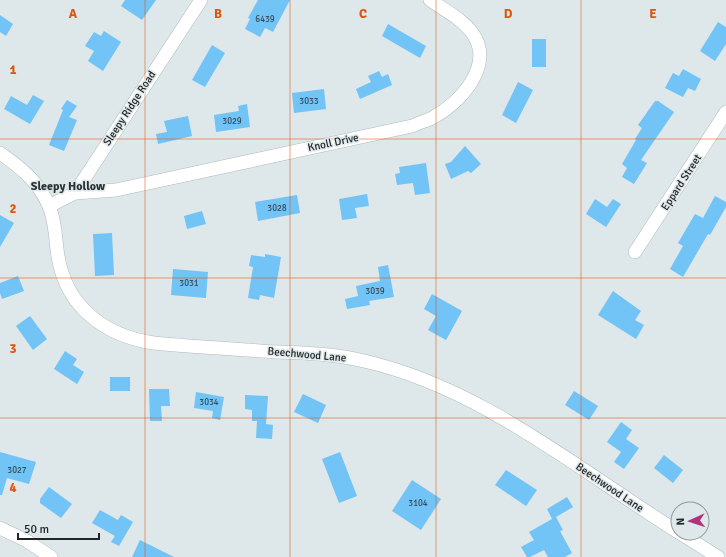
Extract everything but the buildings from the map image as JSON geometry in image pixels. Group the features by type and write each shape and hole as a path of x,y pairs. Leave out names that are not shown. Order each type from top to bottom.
{"street":[{"name":"Sleepy Ridge Road","path":"75,193 200,0"},
{"name":"Knoll Drive","path":"75,193 116,190 176,178 287,152 412,126 431,119 446,110 458,100 475,76 480,58 478,43 474,34 466,25 430,0"},
{"name":"Eppard Street","path":"635,252 726,112"},
{"name":"Beechwood Lane","path":"0,153 24,170 41,191 49,206 53,220 58,258 64,279 70,292 77,303 88,314 104,326 137,341 343,357 403,371 456,393 489,411 580,467 670,526"},
{"path":"49,206 75,193"},
{"path":"0,528 27,541 51,557"},
{"name":"Beechwood Lane","path":"693,541 718,557"}],"district":[{"name":"Sleepy Hollow","path":"68,186"}]}
